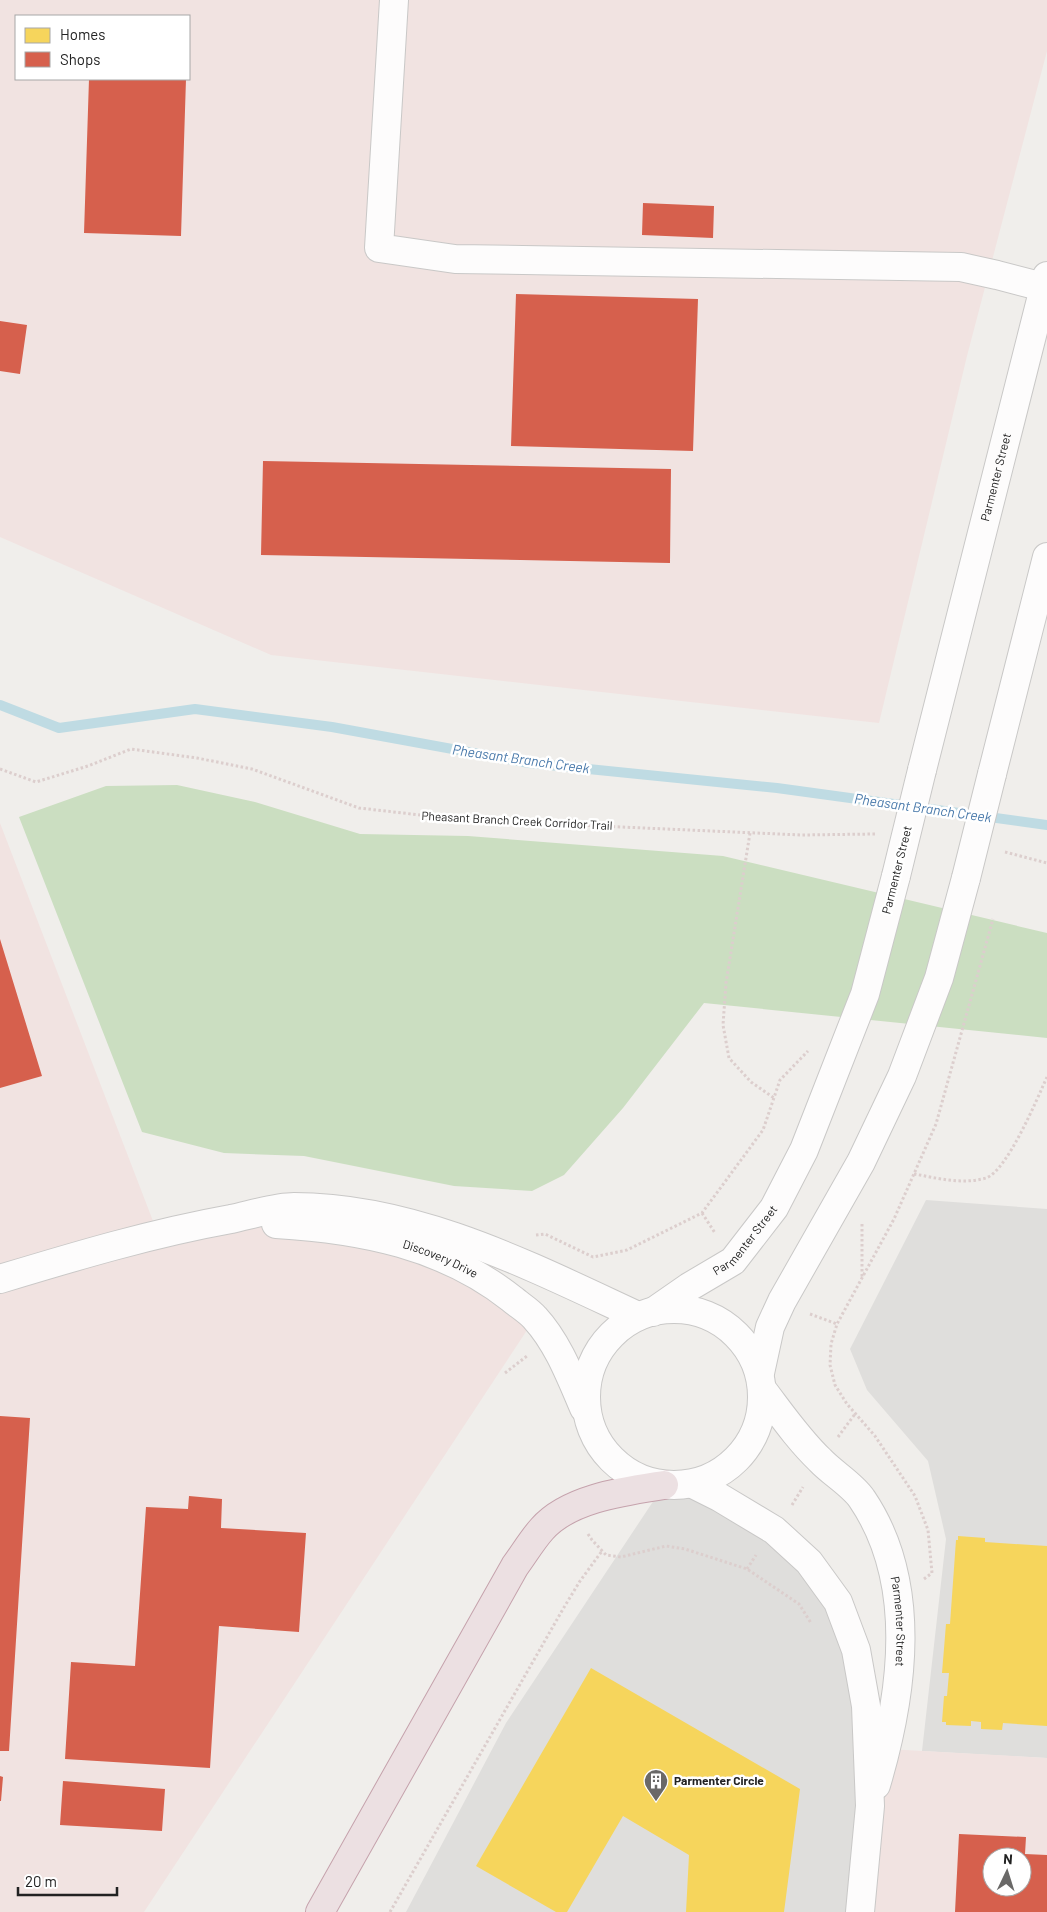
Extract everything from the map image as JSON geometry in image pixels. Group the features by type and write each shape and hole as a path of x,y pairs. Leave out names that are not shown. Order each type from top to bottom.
{"highway":[{"path":"320,1912 515,1566 543,1527 562,1513 591,1500 619,1492 664,1485"}],"street":[{"path":"394,0 379,248 455,259 961,267 1046,284"},
{"name":"Parmenter Street","path":"646,1314 733,1261 774,1208 804,1150 865,994 1046,284"},
{"path":"761,1381 748,1349 730,1329 707,1315 680,1309 646,1314 618,1329 601,1347 590,1369 585,1392 587,1417 597,1442 615,1463 638,1478 664,1485 693,1484 717,1475 737,1460 752,1439 761,1415 761,1381 770,1328 782,1302 862,1162 902,1076 940,978 1047,557"},
{"name":"Discovery Drive","path":"0,1279 158,1234 220,1220 292,1207 352,1210 405,1222 474,1244 646,1314"},
{"name":"Discovery Drive","path":"220,1220 300,1226 371,1235 412,1246 465,1267 503,1292 535,1318 550,1338 572,1380 587,1417"},
{"name":"Parmenter Street","path":"761,1381 796,1435 820,1461 861,1497 876,1522 892,1565 899,1599 900,1663 890,1730 870,1806"},
{"name":"Parmenter Street","path":"693,1484 719,1497 774,1530 810,1562 838,1602 856,1650 866,1706 870,1806 860,1912"}],"path":[{"name":"Pheasant Branch Creek Corridor Trail","path":"0,769 36,782 88,766 131,749 197,758 252,769 359,808 464,820 801,835 870,833 880,835"},
{"path":"750,833 726,983 723,1025 729,1058 751,1082 774,1098"},
{"path":"996,851 1016,854 1047,863"},
{"path":"932,1573 928,1530 915,1496 875,1436 855,1414 835,1385 830,1365 831,1344 837,1324 894,1219 936,1124 993,919"},
{"path":"914,1174 967,1181 988,1177 1009,1155 1047,1077"},
{"path":"545,1234 593,1257 627,1250 702,1212 762,1130 780,1080"},
{"path":"747,1569 820,1461 855,1414"},
{"path":"592,1540 606,1554 620,1557 666,1546 685,1549 747,1569 799,1604 814,1628"},
{"path":"390,1912 563,1609 580,1581 602,1551"}],"shaded area":[{"path":"0,0 1047,0 1047,51 967,356 879,723 271,655 0,537"},
{"path":"0,823 158,1234 220,1221 371,1235 535,1318 144,1912 0,1912"},
{"path":"926,1200 1047,1209 1047,1758 922,1751 946,1539 928,1461 867,1390 850,1349"},
{"path":"693,1484 774,1530 856,1650 860,1912 406,1912 506,1723 664,1485"},
{"path":"887,1749 1047,1758 1047,1912 860,1912"}],"green space":[{"path":"177,785 255,802 360,834 468,836 723,856 1047,933 1047,1038 704,1003 623,1108 564,1175 532,1191 454,1186 304,1156 224,1153 142,1132 19,817 106,786"}],"building: Homes":[{"path":"958,1536 985,1538 985,1542 1047,1546 1047,1726 1003,1723 1002,1730 981,1729 981,1722 971,1721 971,1726 946,1725 946,1722 942,1722 944,1696 947,1696 949,1673 942,1673 946,1624 950,1624 956,1540 958,1540"},
{"name":"Parmenter Circle","path":"591,1668 800,1789 784,1912 686,1912 689,1855 623,1816 567,1912 556,1912 476,1866"}],"building: Shops":[{"path":"89,80 186,80 181,236 84,233"},
{"path":"643,203 714,206 713,238 642,235"},
{"path":"516,294 698,299 693,451 511,446"},
{"path":"0,321 27,325 20,374 0,371"},
{"path":"263,461 671,469 670,563 261,555"},
{"path":"0,939 42,1076 0,1088"},
{"path":"0,1416 30,1418 9,1751 0,1751"},
{"path":"189,1496 222,1499 221,1528 306,1533 299,1632 219,1626 210,1768 65,1759 71,1662 135,1666 146,1507 188,1509"},
{"path":"0,1776 3,1777 1,1801 0,1801"},
{"path":"63,1781 165,1789 162,1831 60,1825"},
{"path":"959,1834 1026,1837 1025,1847 982,1847 982,1897 1032,1897 1032,1854 1047,1855 1047,1912 955,1912"}],"waterway":[{"name":"Pheasant Branch Creek","path":"0,705 59,728 195,709 332,727 529,763 777,788 1047,825"}],"place":[{"name":"Parmenter Circle","path":"656,1802"}]}
